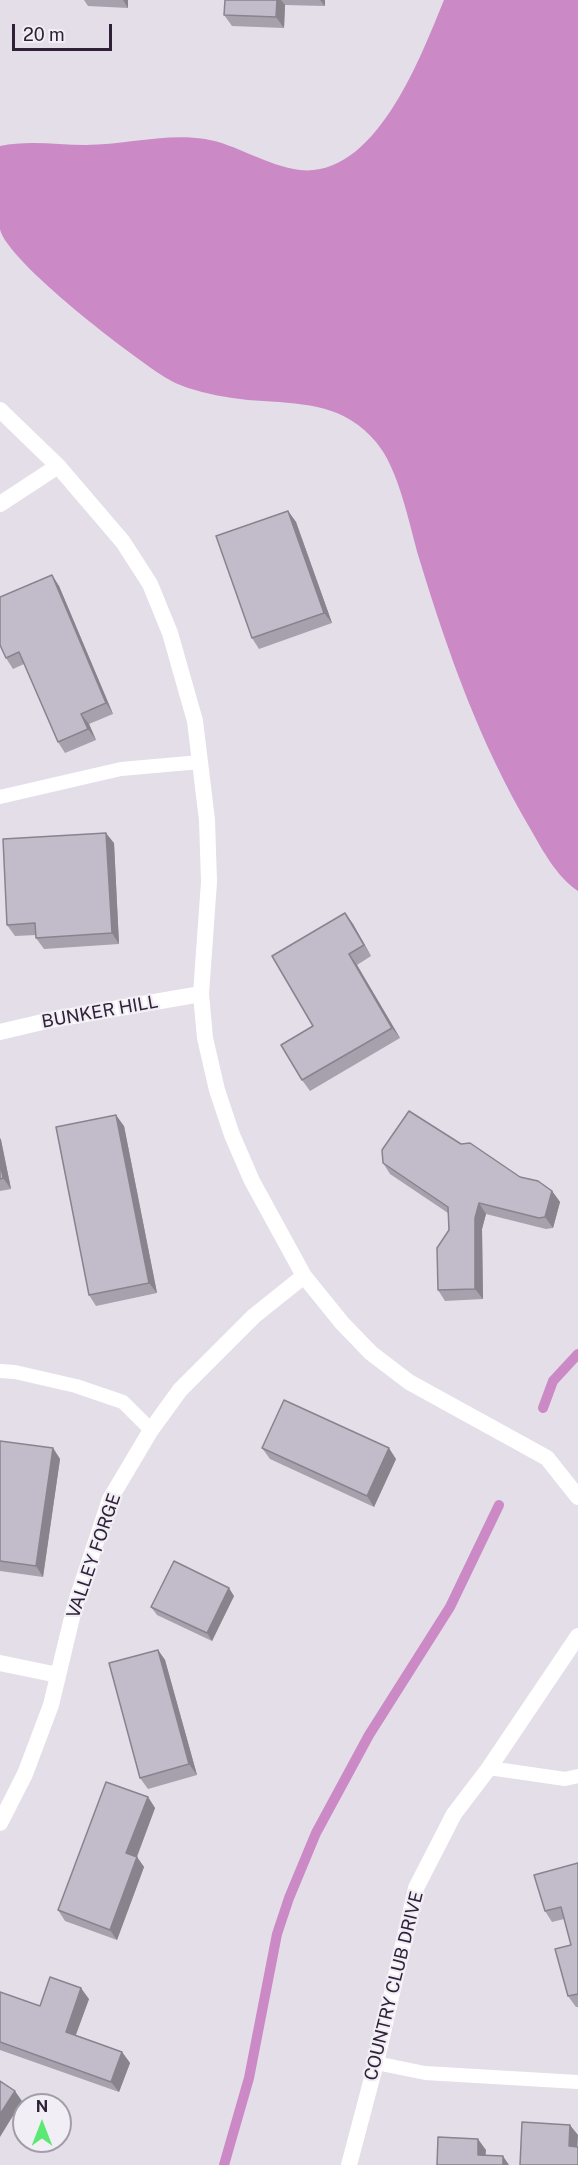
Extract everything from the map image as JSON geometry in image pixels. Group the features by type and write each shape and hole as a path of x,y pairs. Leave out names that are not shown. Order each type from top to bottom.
{"street":[{"path":"0,410 58,466 123,542 150,584 170,633 195,722 207,820 209,882 201,994 205,1038 217,1089 232,1135 252,1181 304,1276 342,1323 371,1353 409,1382 546,1458 578,1497"},
{"path":"0,504 58,466"},
{"name":"BUNKER HILL","path":"0,1032 55,1019 201,994"},
{"name":"VALLEY FORGE","path":"0,1823 25,1774 51,1705 75,1605 110,1499 151,1430 180,1390 254,1316 304,1276"},
{"name":"COUNTRY CLUB DRIVE","path":"349,2165 376,2063 416,1888 454,1814 489,1768 578,1636"},
{"path":"0,1663 58,1675"}],"lane":[{"path":"0,797 121,769 200,762"},
{"path":"0,1371 15,1372 76,1386 123,1402 151,1430"},
{"path":"489,1768 565,1779 578,1776"},
{"path":"376,2063 425,2073 578,2082"}],"shaded area":[{"path":"444,0 578,0 578,891 551,863 496,765 454,663 419,558 397,482 384,453 376,442 351,420 324,409 295,403 248,400 217,395 189,388 168,379 102,332 47,286 8,244 0,229 0,146 32,143 101,144 175,137 205,139 228,145 288,168 300,170 327,167 351,155 373,134 392,109 408,81"}],"building":[{"path":"225,0 277,0 276,17 224,15"},
{"path":"288,511 324,613 252,638 216,536"},
{"path":"52,575 106,703 81,714 88,729 58,742 19,652 6,658 0,645 0,597"},
{"path":"106,833 112,933 36,938 35,923 7,925 3,839"},
{"path":"345,913 364,945 349,954 392,1028 302,1080 281,1045 313,1026 272,956"},
{"path":"409,1111 461,1144 470,1143 520,1177 538,1181 552,1191 545,1217 539,1218 479,1203 475,1218 475,1289 438,1290 437,1248 449,1230 448,1207 383,1163 382,1150"},
{"path":"116,1115 149,1283 89,1295 56,1127"},
{"path":"0,1161 3,1178 0,1179"},
{"path":"284,1400 389,1448 367,1496 262,1448"},
{"path":"0,1441 53,1448 36,1566 0,1561"},
{"path":"174,1561 229,1588 207,1633 151,1607"},
{"path":"158,1650 189,1764 140,1778 109,1663"},
{"path":"106,1782 148,1797 126,1853 137,1857 110,1930 58,1910"},
{"path":"578,1863 578,1994 568,1996 555,1949 571,1945 561,1907 545,1911 534,1875"},
{"path":"50,1977 81,1988 66,2032 122,2052 111,2082 0,2042 0,1992 40,2006"},
{"path":"0,2081 15,2091 0,2114"},
{"path":"522,2122 570,2125 569,2146 578,2147 578,2165 520,2165"},
{"path":"438,2137 478,2139 478,2155 503,2156 503,2165 437,2165"}],"waterway":[{"path":"543,1408 553,1381 578,1354"},
{"path":"224,2165 249,2078 277,1934 316,1833 369,1735 450,1607 499,1505"}]}
